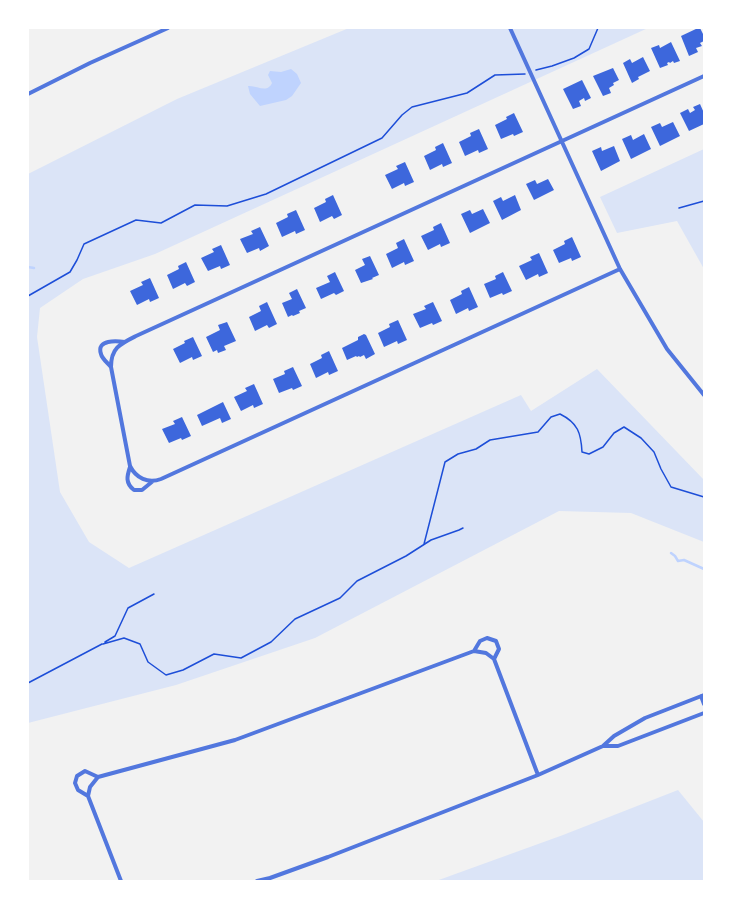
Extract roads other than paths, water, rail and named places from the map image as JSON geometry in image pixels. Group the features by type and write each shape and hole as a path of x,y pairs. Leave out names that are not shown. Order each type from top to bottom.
{"street":[{"path":"28,94 90,63 168,28"},
{"path":"510,28 620,270 667,349 704,395"},
{"path":"153,481 139,477 130,466 111,359 119,346 704,76"},
{"path":"130,466 127,482 134,490 142,490 153,481 168,476 620,270"},
{"path":"112,367 100,354 101,347 112,341 126,342"},
{"path":"474,651 480,641 487,638 496,641 499,649 494,660"},
{"path":"121,881 88,796 90,787 98,777 235,740 474,651 486,653 494,660 538,776"},
{"path":"257,881 270,878 538,776 603,746 614,736 645,718 703,696 704,704"},
{"path":"603,746 618,746 704,713"},
{"path":"88,796 78,790 75,783 77,776 85,771 98,777"}],"water":[{"path":"291,69 297,74 301,83 292,96 286,100 260,106 250,94 248,86 265,89 272,83 268,75 270,71 281,72"}],"waterway":[{"path":"28,267 34,268"},
{"path":"671,553 678,561 684,560 704,569"}]}
